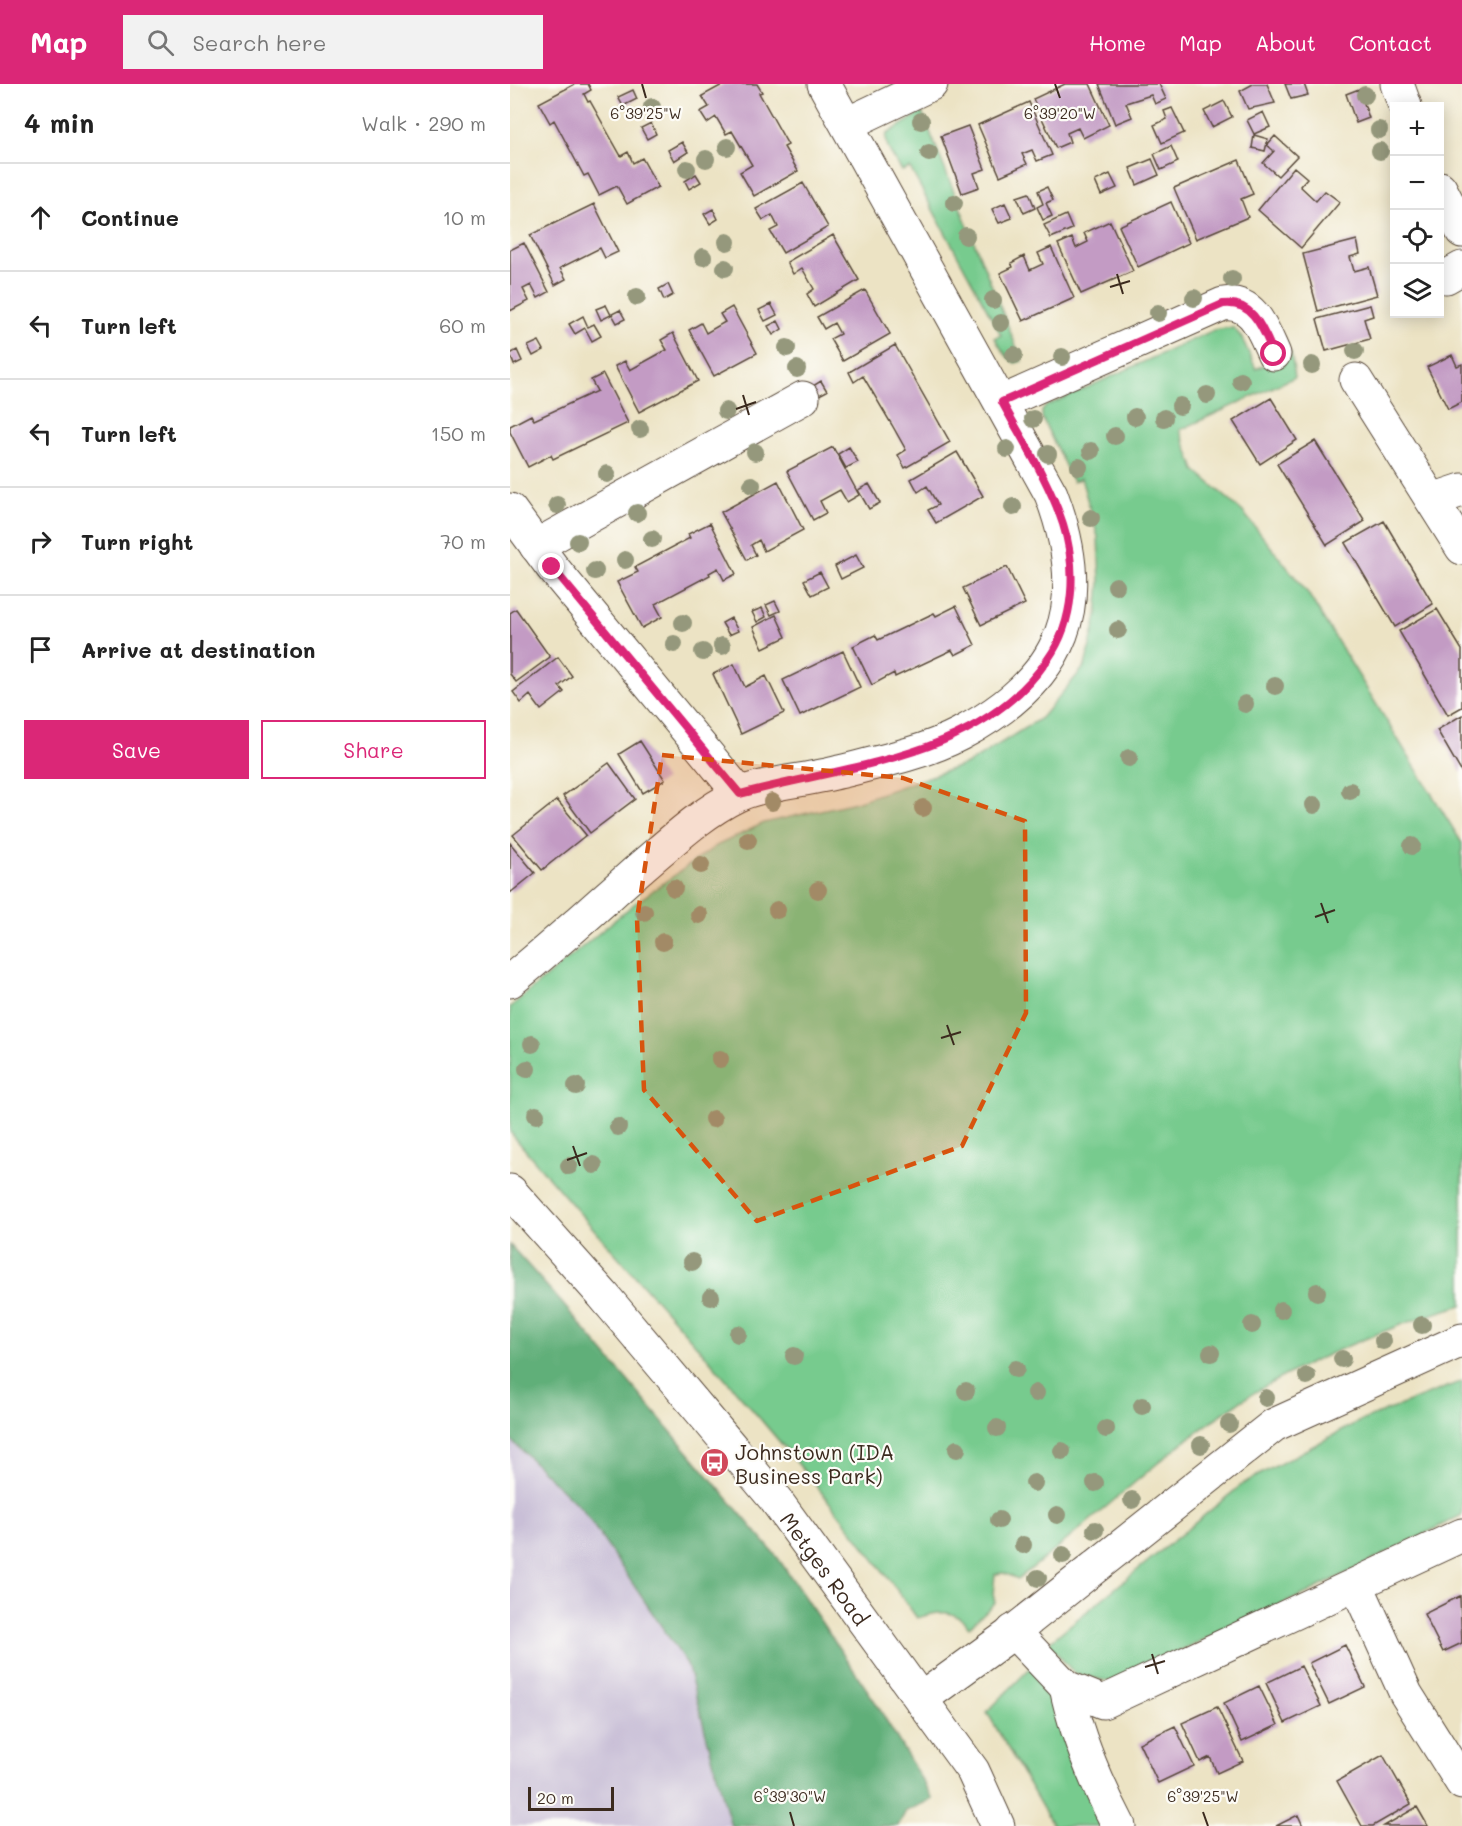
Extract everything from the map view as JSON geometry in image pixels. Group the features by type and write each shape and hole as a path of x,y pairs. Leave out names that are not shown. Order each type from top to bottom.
{"street":[{"path":"510,981 685,830 740,794 838,772 918,750 959,734 1018,696 1037,675 1057,646 1067,620 1072,588 1063,525 1051,494 824,84"},
{"path":"847,124 931,84"},
{"path":"1397,84 1404,102"},
{"path":"1444,196 1462,231"},
{"path":"1002,402 1223,304 1235,303 1254,315 1274,354"},
{"path":"1356,380 1447,495 1462,548"},
{"path":"536,546 802,398"},
{"path":"510,510 536,546 740,794"},
{"name":"Metges Road","path":"510,1191 603,1295 775,1499 973,1771 998,1826"},
{"path":"921,1699 1013,1631 1274,1425 1462,1340"},
{"path":"1013,1631 1066,1687 1103,1702 1357,1586 1462,1535"},
{"path":"1357,1586 1406,1694 1462,1783"},
{"path":"1066,1687 1072,1718 1101,1793 1119,1826"}],"highlighted area":[{"path":"662,755 903,778 1025,821 1026,1013 962,1146 757,1221 644,1090 637,919"}],"shaded area":[{"path":"510,1439 583,1510 687,1664 731,1826 510,1826"}],"green space":[{"path":"922,112 1022,361 1015,363 1001,348 995,338 1001,335 910,168 902,171 888,148 887,134"},
{"path":"1234,328 1242,338 1256,369 1291,352 1295,377 1180,430 1195,470 1243,512 1307,592 1462,843 1462,1305 1406,1323 1347,1346 1262,1388 1238,1403 1153,1467 1018,1579 1004,1573 995,1574 993,1594 995,1603 969,1627 952,1614 939,1613 917,1618 870,1554 770,1431 510,1132 510,1007 634,904 716,846 764,823 856,802 969,763 1041,718 1085,666 1097,616 1100,582 1098,537 1081,478 1073,482 1042,418 1042,411 1046,406 1214,330"},
{"path":"510,1245 778,1558 876,1703 933,1799 906,1811 898,1826 731,1826 687,1664 583,1510 510,1439"},
{"path":"1462,1381 1462,1515 1307,1593 1110,1682 1074,1673 1048,1643 1244,1483 1358,1422"},
{"path":"1034,1664 1059,1694 1104,1826 1053,1826 987,1712"}],"building":[{"path":"575,84 588,84 591,90 584,94 621,156 628,152 633,163 642,158 658,187 627,204 617,186 599,195 588,174 584,176 554,120 550,123 539,103"},
{"path":"724,84 757,84 762,92 759,93 788,145 784,147 798,171 754,196 740,172 752,165 732,131 726,134 716,117 707,123 700,112 709,107 702,96"},
{"path":"1065,84 1090,84 1109,125 1083,138 1078,128 1067,133 1070,142 1056,148 1033,99"},
{"path":"1099,84 1159,84 1166,99 1155,104 1151,95 1126,103 1132,117 1115,124"},
{"path":"1253,84 1267,84 1275,103 1248,109 1240,91"},
{"path":"1285,84 1304,84 1308,95 1291,99"},
{"path":"1359,89 1369,118 1356,123 1346,94"},
{"path":"633,90 637,99 623,106 618,97"},
{"path":"1224,101 1232,117 1212,127 1204,111"},
{"path":"1029,102 1052,155 1037,161 1032,150 1022,154 1027,164 1000,176 978,125"},
{"path":"1172,108 1184,133 1162,143 1154,125 1167,119 1164,111"},
{"path":"1263,112 1270,127 1254,134 1247,120"},
{"path":"651,123 656,134 647,139 641,128"},
{"path":"968,126 985,169 974,173 979,187 962,193 941,136"},
{"path":"1254,135 1268,139 1265,151 1252,148"},
{"path":"1275,136 1297,156 1278,176 1263,163 1274,151 1267,145"},
{"path":"682,142 688,152 674,161 668,150"},
{"path":"1171,146 1178,162 1161,170 1154,154"},
{"path":"1152,159 1159,175 1137,185 1130,168"},
{"path":"1239,160 1253,194 1241,199 1248,217 1196,239 1174,188"},
{"path":"1294,167 1307,178 1300,186 1316,201 1325,191 1340,202 1301,248 1258,210"},
{"path":"696,174 701,182 689,189 685,181"},
{"path":"1110,174 1117,188 1101,195 1095,181"},
{"path":"803,183 828,227 783,253 770,231 778,227 772,215 763,220 756,209"},
{"path":"1047,187 1053,200 1046,203 1052,216 1043,220 1037,207 1043,204 1038,191"},
{"path":"1029,193 1035,208 1024,213 1017,197"},
{"path":"1171,202 1189,243 1138,267 1119,226"},
{"path":"1005,203 1012,218 999,223 992,209"},
{"path":"594,204 618,252 605,258 600,248 560,268 566,279 555,285 530,235"},
{"path":"713,209 718,219 710,224 704,214"},
{"path":"1066,215 1072,229 1051,238 1044,225"},
{"path":"1110,221 1133,271 1081,294 1058,244 1072,238 1076,248 1088,242 1084,233"},
{"path":"833,235 859,280 814,307 807,294 814,289 802,268 793,274 787,262"},
{"path":"1357,240 1360,254 1350,257 1354,271 1369,267 1377,295 1318,311 1303,254"},
{"path":"524,243 549,292 538,298 531,285 523,289 529,301 510,311 510,250"},
{"path":"1051,247 1074,298 1023,321 1000,273 1013,267 1011,263 1024,256 1030,270 1043,264 1038,253"},
{"path":"668,284 673,295 664,300 659,289"},
{"path":"865,290 890,334 843,361 830,339 840,334 834,323 824,329 817,317"},
{"path":"771,304 777,315 765,321 759,310"},
{"path":"606,305 611,315 601,320 596,309"},
{"path":"1370,305 1373,316 1364,319 1370,339 1326,351 1317,319"},
{"path":"732,307 757,353 714,376 689,330 701,323 706,333 725,322 720,314"},
{"path":"620,310 625,319 617,323 612,314"},
{"path":"583,316 588,327 594,324 601,336 592,341 585,328 575,334 569,324"},
{"path":"778,321 782,329 773,335 768,326"},
{"path":"673,333 698,381 639,412 615,366 625,361 630,370 667,350 661,340"},
{"path":"539,341 544,350 533,356 528,346"},
{"path":"895,345 950,442 905,468 898,455 906,450 892,425 863,376 854,382 849,372"},
{"path":"517,350 522,361 514,365 510,354"},
{"path":"1452,355 1457,366 1462,364 1462,402 1448,409 1427,367"},
{"path":"603,374 628,423 553,459 551,455 528,467 510,432 510,426 531,415 534,420 597,391 591,380"},
{"path":"821,381 827,391 810,400 805,391"},
{"path":"1271,398 1297,440 1260,464 1233,421"},
{"path":"1315,441 1365,521 1327,545 1277,464"},
{"path":"833,447 859,495 847,502 840,490 820,501 826,513 813,520 787,471"},
{"path":"849,447 858,462 846,468 838,454"},
{"path":"957,452 983,496 936,523 928,510 938,505 927,486 918,492 911,479"},
{"path":"778,481 803,530 764,551 759,540 751,545 756,555 747,560 721,512"},
{"path":"869,484 880,503 869,509 858,490"},
{"path":"1384,521 1433,604 1395,627 1345,543"},
{"path":"710,523 736,574 724,580 718,568 709,573 710,575 655,604 662,617 642,628 617,582 638,572 635,567 690,538 688,534"},
{"path":"856,555 863,568 841,579 835,566"},
{"path":"1007,567 1025,604 981,625 963,588"},
{"path":"820,572 828,587 812,595 804,580"},
{"path":"775,601 780,611 771,615 766,605"},
{"path":"956,606 975,645 955,655 952,650 895,677 894,673 872,685 853,646 875,635 878,640 934,613 936,616"},
{"path":"762,608 766,617 757,622 752,612"},
{"path":"516,609 550,657 516,682 510,674 510,613"},
{"path":"1437,609 1462,650 1462,707 1448,715 1399,631"},
{"path":"776,615 786,637 763,648 753,627"},
{"path":"731,618 738,631 729,635 722,623"},
{"path":"843,651 860,687 800,716 783,680"},
{"path":"558,657 572,676 559,686 564,692 541,710 530,695 521,703 513,692"},
{"path":"734,664 745,687 766,676 784,713 741,734 713,674"},
{"path":"1462,715 1462,773 1437,730"},
{"path":"640,741 665,780 643,793 619,754"},
{"path":"609,763 635,799 590,833 563,796"},
{"path":"557,800 586,835 542,870 513,835"},
{"path":"510,843 535,873 510,893"},
{"path":"1460,1596 1462,1643 1443,1652 1424,1614"},
{"path":"1345,1645 1365,1687 1329,1704 1309,1663"},
{"path":"1301,1666 1321,1706 1285,1723 1266,1683"},
{"path":"1259,1686 1278,1725 1242,1742 1224,1703"},
{"path":"1217,1707 1243,1761 1217,1773 1210,1757 1200,1762 1182,1723"},
{"path":"1175,1726 1194,1766 1158,1783 1139,1743"},
{"path":"1383,1755 1411,1804 1373,1826 1362,1826 1337,1781"},
{"path":"1417,1807 1428,1826 1384,1826"},
{"path":"1298,1815 1303,1826 1276,1826"}],"place":[{"name":"Johnstown (IDA Business Park)","path":"714,1463"}],"route":[{"path":"552,567 740,794 838,772 918,750 959,734 995,713 1018,696 1037,675 1057,646 1067,620 1072,588 1070,560 1063,525 1051,494 1002,402 1223,304 1235,303 1245,307 1254,315 1274,354"}]}
